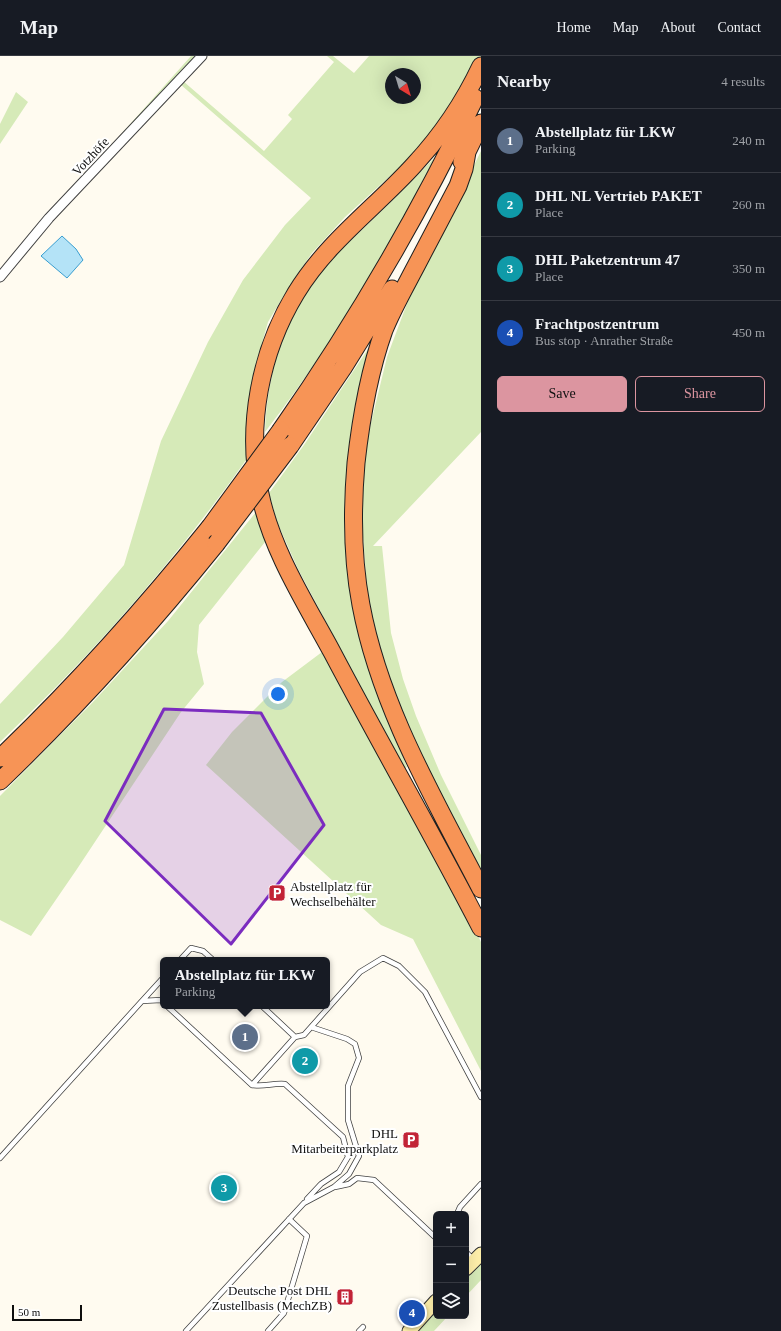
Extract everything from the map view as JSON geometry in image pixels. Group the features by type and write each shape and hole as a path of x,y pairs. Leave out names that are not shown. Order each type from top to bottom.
{"highway":[{"path":"481,66 456,111 430,147 387,193 349,228 323,255 295,294 279,324 265,365 257,407 255,445 261,497 267,520 281,555 337,662 481,928"},
{"path":"0,758 50,709 162,586 210,526 282,430 336,348 394,254 445,161 481,85"},
{"path":"0,781 110,669 163,608 216,544 290,446 347,363 385,301 424,233 481,123"},
{"path":"467,152 464,169 458,186 400,296 390,317 381,342 369,383 361,422 353,520 355,560 360,603 381,679 408,745 481,888"}],"main road":[{"path":"409,1331 433,1304"}],"street":[{"name":"Votzhöfe","path":"0,277 49,218 202,56"}],"lane":[{"path":"183,957 191,948 203,951 210,957"},
{"path":"330,1007 360,972 383,958 399,966 425,992 481,1098"},
{"path":"0,1158 160,981"},
{"path":"142,1001 160,1000"},
{"path":"170,1009 252,1085 262,1086 285,1084 343,1137 348,1157 339,1172 321,1184 186,1331"},
{"path":"265,1009 295,1037"},
{"path":"252,1085 295,1037 304,1036 328,1009"},
{"path":"304,1203 334,1187 349,1174 359,1156 348,1120 348,1086 359,1058 355,1044 347,1039 311,1027"},
{"path":"334,1187 349,1184 357,1178 374,1180 433,1235"},
{"path":"458,1211 460,1207 481,1184"},
{"path":"268,1331 284,1313 307,1236 289,1219"},
{"path":"359,1331 363,1327"}],"highlighted area":[{"path":"164,709 261,713 324,825 231,944 105,821"}],"green space":[{"path":"191,56 197,56 98,160"},
{"path":"327,56 333,56 354,73 369,56 481,56 481,59 433,137 345,217 312,253 292,282 268,322 253,375 249,428 251,453 194,530 133,604 68,674 0,742 0,704 63,637 124,565 161,441 208,342 243,280 285,225 311,198 180,84 183,81 264,151 292,119 288,115 334,62"},
{"path":"16,92 28,102 0,144 0,124"},
{"path":"481,151 481,432 373,546 382,546 391,633 403,679 416,716 441,775 481,855 481,879 407,736 376,637 367,589 363,537 362,480 369,431 387,357 411,293"},
{"path":"435,157 397,229 335,333 313,367 265,432 269,391 278,352 285,333 303,296 333,257 394,199"},
{"path":"378,334 350,496 380,699 407,767 404,769 298,569 277,522 269,493 304,445"},
{"path":"256,512 269,537 199,625 197,652 204,684 181,712 31,936 0,920 0,796 93,702 168,621"},
{"path":"326,649 456,891 481,942 481,1071 413,939 381,925 206,765 232,732 282,682"},
{"path":"481,1263 481,1280 469,1293 469,1276"},
{"path":"433,1313 433,1319 445,1319 434,1331 417,1331"}],"water":[{"path":"62,236 76,249 83,260 67,278 41,256"}],"place":[{"name":"Abstellplatz für Wechselbehälter","path":"277,893"},
{"name":"Abstellplatz für LKW","path":"245,1037"},
{"name":"DHL NL Vertrieb PAKET","path":"305,1061"},
{"name":"DHL Mitarbeiterparkplatz","path":"411,1140"},
{"name":"DHL Paketzentrum 47","path":"224,1188"},
{"name":"Deutsche Post DHL Zustellbasis (MechZB)","path":"345,1297"},
{"name":"Frachtpostzentrum","path":"412,1313"}]}
